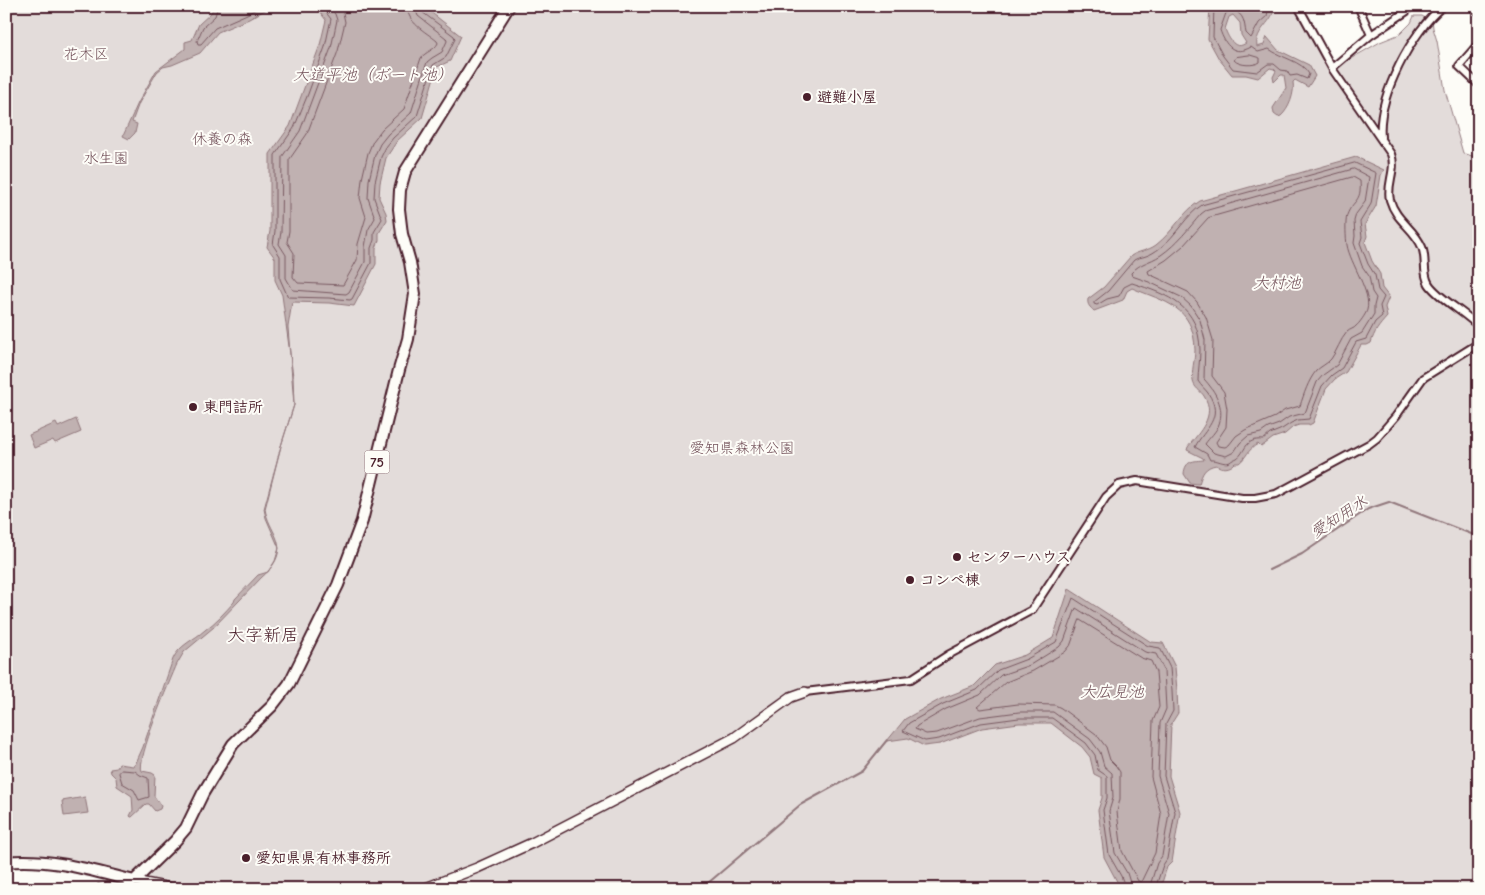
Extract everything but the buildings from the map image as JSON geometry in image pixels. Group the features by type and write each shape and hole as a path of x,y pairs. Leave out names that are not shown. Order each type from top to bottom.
{"main road":[{"name":"75","path":"130,885 186,828 208,785 233,744 272,706 289,684 338,585 362,521 410,331 415,294 410,262 402,234 399,209 400,190 405,172 509,6"},
{"path":"6,862 40,862 83,869 130,885"}],"street":[{"path":"1298,6 1332,68 1392,154 1394,160 1389,195 1398,218 1420,243 1425,255 1425,274 1428,283 1479,327"},
{"path":"1358,6 1371,35"},
{"path":"1332,68 1371,35 1407,11 1404,6"},
{"path":"1381,140 1380,119 1397,69 1428,20 1443,6"},
{"path":"1474,6 1479,11"},
{"path":"1479,43 1459,66 1479,85"},
{"path":"423,889 477,868 549,834 734,738 792,697 805,692 911,680 948,655 1032,610 1106,497 1119,485 1137,481 1242,498 1255,498 1276,494 1369,444 1377,438 1396,416 1423,378 1479,343"},
{"path":"130,885 175,889"}],"green space":[{"name":"愛知県森林公園","path":"6,6 1296,6 1331,70 1380,42 1400,34 1411,23 1414,16 1422,16 1427,19 1432,18 1445,90 1463,153 1472,156 1479,155 1479,889 97,889 98,883 104,886 112,870 40,857 6,861"}],"water":[{"path":"214,6 272,6 249,19 218,32 200,53 163,67 157,72 139,103 132,122 137,124 135,133 129,139 123,136 138,103 156,71 185,49 185,42 192,40 199,24 211,13"},
{"name":"大道平池（ボート池）","path":"315,6 423,6 461,36 450,61 437,67 422,118 397,141 386,158 380,183 379,198 387,220 379,233 376,248 376,264 354,306 292,302 288,327 290,355 282,295 275,280 275,258 267,247 270,231 270,154 290,126 320,45 326,20"},
{"path":"1210,6 1274,6 1271,17 1261,30 1257,47 1264,45 1267,37 1278,50 1309,65 1315,76 1308,87 1295,80 1293,82 1293,91 1289,105 1284,113 1278,117 1274,114 1273,108 1286,88 1284,75 1281,75 1274,82 1273,77 1276,71 1270,68 1258,78 1246,75 1232,75 1219,59 1208,39","holes":["1233,15 1240,23 1241,35 1246,43 1239,46 1233,43 1225,29 1229,17"]},
{"name":"大村池","path":"1356,157 1384,170 1381,175 1376,206 1365,224 1367,236 1365,242 1372,261 1380,274 1382,288 1389,297 1385,307 1387,317 1377,329 1371,343 1361,345 1346,372 1335,379 1326,389 1313,423 1293,427 1285,434 1273,438 1261,447 1258,444 1239,463 1226,468 1216,465 1209,467 1203,474 1199,484 1190,483 1184,474 1186,466 1191,462 1204,460 1187,450 1205,423 1209,410 1204,396 1193,381 1192,373 1195,350 1189,324 1176,308 1132,288 1127,291 1123,300 1094,311 1088,304 1088,299 1104,287 1131,256 1153,247 1162,240 1188,210 1200,201"},
{"path":"290,355 293,376 294,405"},
{"path":"76,419 81,432 55,443 53,440 34,448 29,435 56,423 58,427"},
{"path":"281,446 265,509 278,547 264,509"},
{"path":"267,572 214,627 184,652 177,664 155,719 141,764 142,771 155,775 154,796 161,806 160,809 155,811 149,804 146,804 131,817 133,810 132,796 117,786 116,778 110,769 117,768 119,764 135,765 176,654 183,646 217,620 258,575"},
{"name":"大広見池","path":"1069,589 1151,642 1163,643 1175,667 1178,713 1171,724 1169,776 1180,812 1172,862 1167,867 1160,889 1121,889 1104,857 1098,810 1102,798 1102,778 1094,774 1090,757 1082,747 1051,723 1019,723 982,728 940,744 924,746 908,738 887,741 905,719 941,699 974,686 995,665 1025,655 1053,638"},
{"path":"85,797 88,813 64,816 62,801"}],"waterway":[{"name":"愛知用水","path":"1269,570 1302,554 1368,509 1389,502 1479,537"},
{"path":"701,889 800,805 862,771 887,740"}],"place":[{"name":"避難小屋","path":"807,97"},
{"name":"東門詰所","path":"193,407"},
{"name":"センターハウス","path":"957,557"},
{"name":"コンペ棟","path":"910,580"},
{"name":"愛知県県有林事務所","path":"246,858"}],"district":[{"name":"大字新居","path":"263,635"}],"park label":[{"name":"花木区","path":"86,54"},
{"name":"休養の森","path":"222,139"},
{"name":"水生園","path":"106,158"}]}
